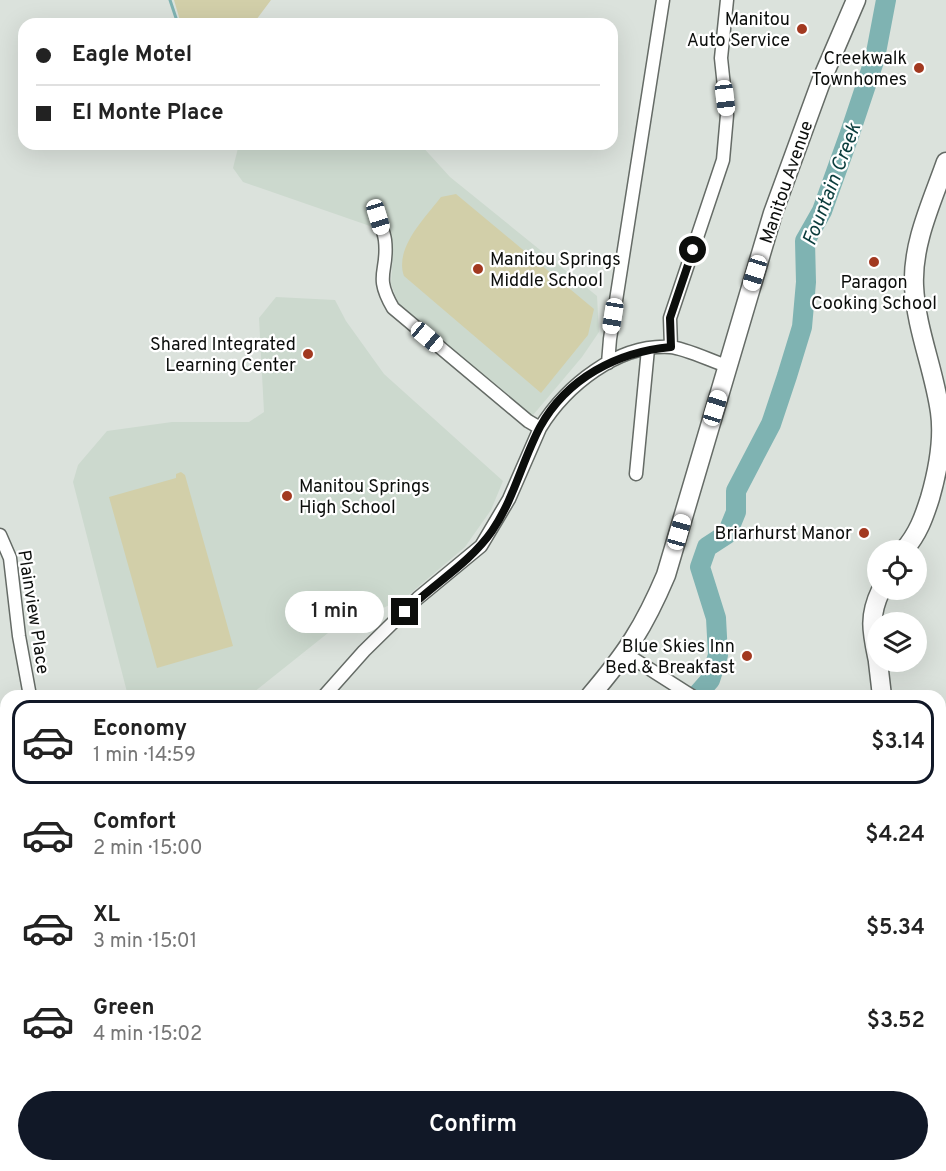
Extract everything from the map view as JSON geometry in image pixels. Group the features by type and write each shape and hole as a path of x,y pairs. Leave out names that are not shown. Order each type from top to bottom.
{"main road":[{"name":"Manitou Avenue","path":"595,690 626,654 650,613 666,575 773,213 822,79 856,0"},
{"path":"911,540 922,523 936,477 941,438 940,411 918,315 914,285 917,246 946,162"},
{"path":"879,672 881,690"}],"street":[{"path":"608,363 663,0"},
{"path":"671,347 670,318 723,160 727,115 721,58 727,0"},
{"path":"378,217 385,239 381,275 383,291 393,308 528,422 540,428"},
{"path":"329,690 364,651 411,606 481,546 509,499 540,428 565,394 588,374 608,363 648,349 671,347 727,366"},
{"path":"636,474 648,349"},
{"name":"Plainview Place","path":"2,544 11,564 19,636 29,690"},
{"path":"626,654 682,690"}],"shaded area":[{"path":"174,0 271,0 258,18 179,18"},
{"name":"Manitou Springs Middle School","path":"238,150 425,150 450,177 597,296 599,332 582,357 528,421 398,303 391,284 393,253 370,226 243,182 233,168"},
{"path":"456,194 594,309 588,335 541,393 404,276 403,255 413,234 441,197"},
{"name":"Manitou Springs High School","path":"276,297 335,300 346,321 384,374 503,481 491,510 465,547 405,598 328,633 257,690 126,690 73,482 78,465 107,431 172,422 249,422 264,412 259,318"},
{"path":"181,472 185,475 233,646 157,668 109,497 176,478 176,474"}],"waterway":[{"path":"170,0 176,18"},
{"name":"Fountain Creek","path":"701,690 710,680 718,655 716,618 700,567 707,547 727,534 736,512 736,491 771,424 787,376 802,327 806,282 805,241 822,211 850,133 875,58 886,0"}],"place":[{"name":"Manitou Auto Service","path":"802,29"},
{"name":"Creekwalk Townhomes","path":"919,68"},
{"name":"Paragon Cooking School","path":"874,262"},
{"name":"Manitou Springs Middle School","path":"478,269"},
{"name":"Shared Integrated Learning Center","path":"308,354"},
{"name":"Manitou Springs High School","path":"287,496"},
{"name":"Briarhurst Manor","path":"864,533"},
{"name":"Blue Skies Inn Bed & Breakfast","path":"747,656"}],"route":[{"path":"405,612 418,598 464,562 487,538 499,520 540,428 565,394 588,374 618,359 648,349 671,347 670,318 693,250"}]}
